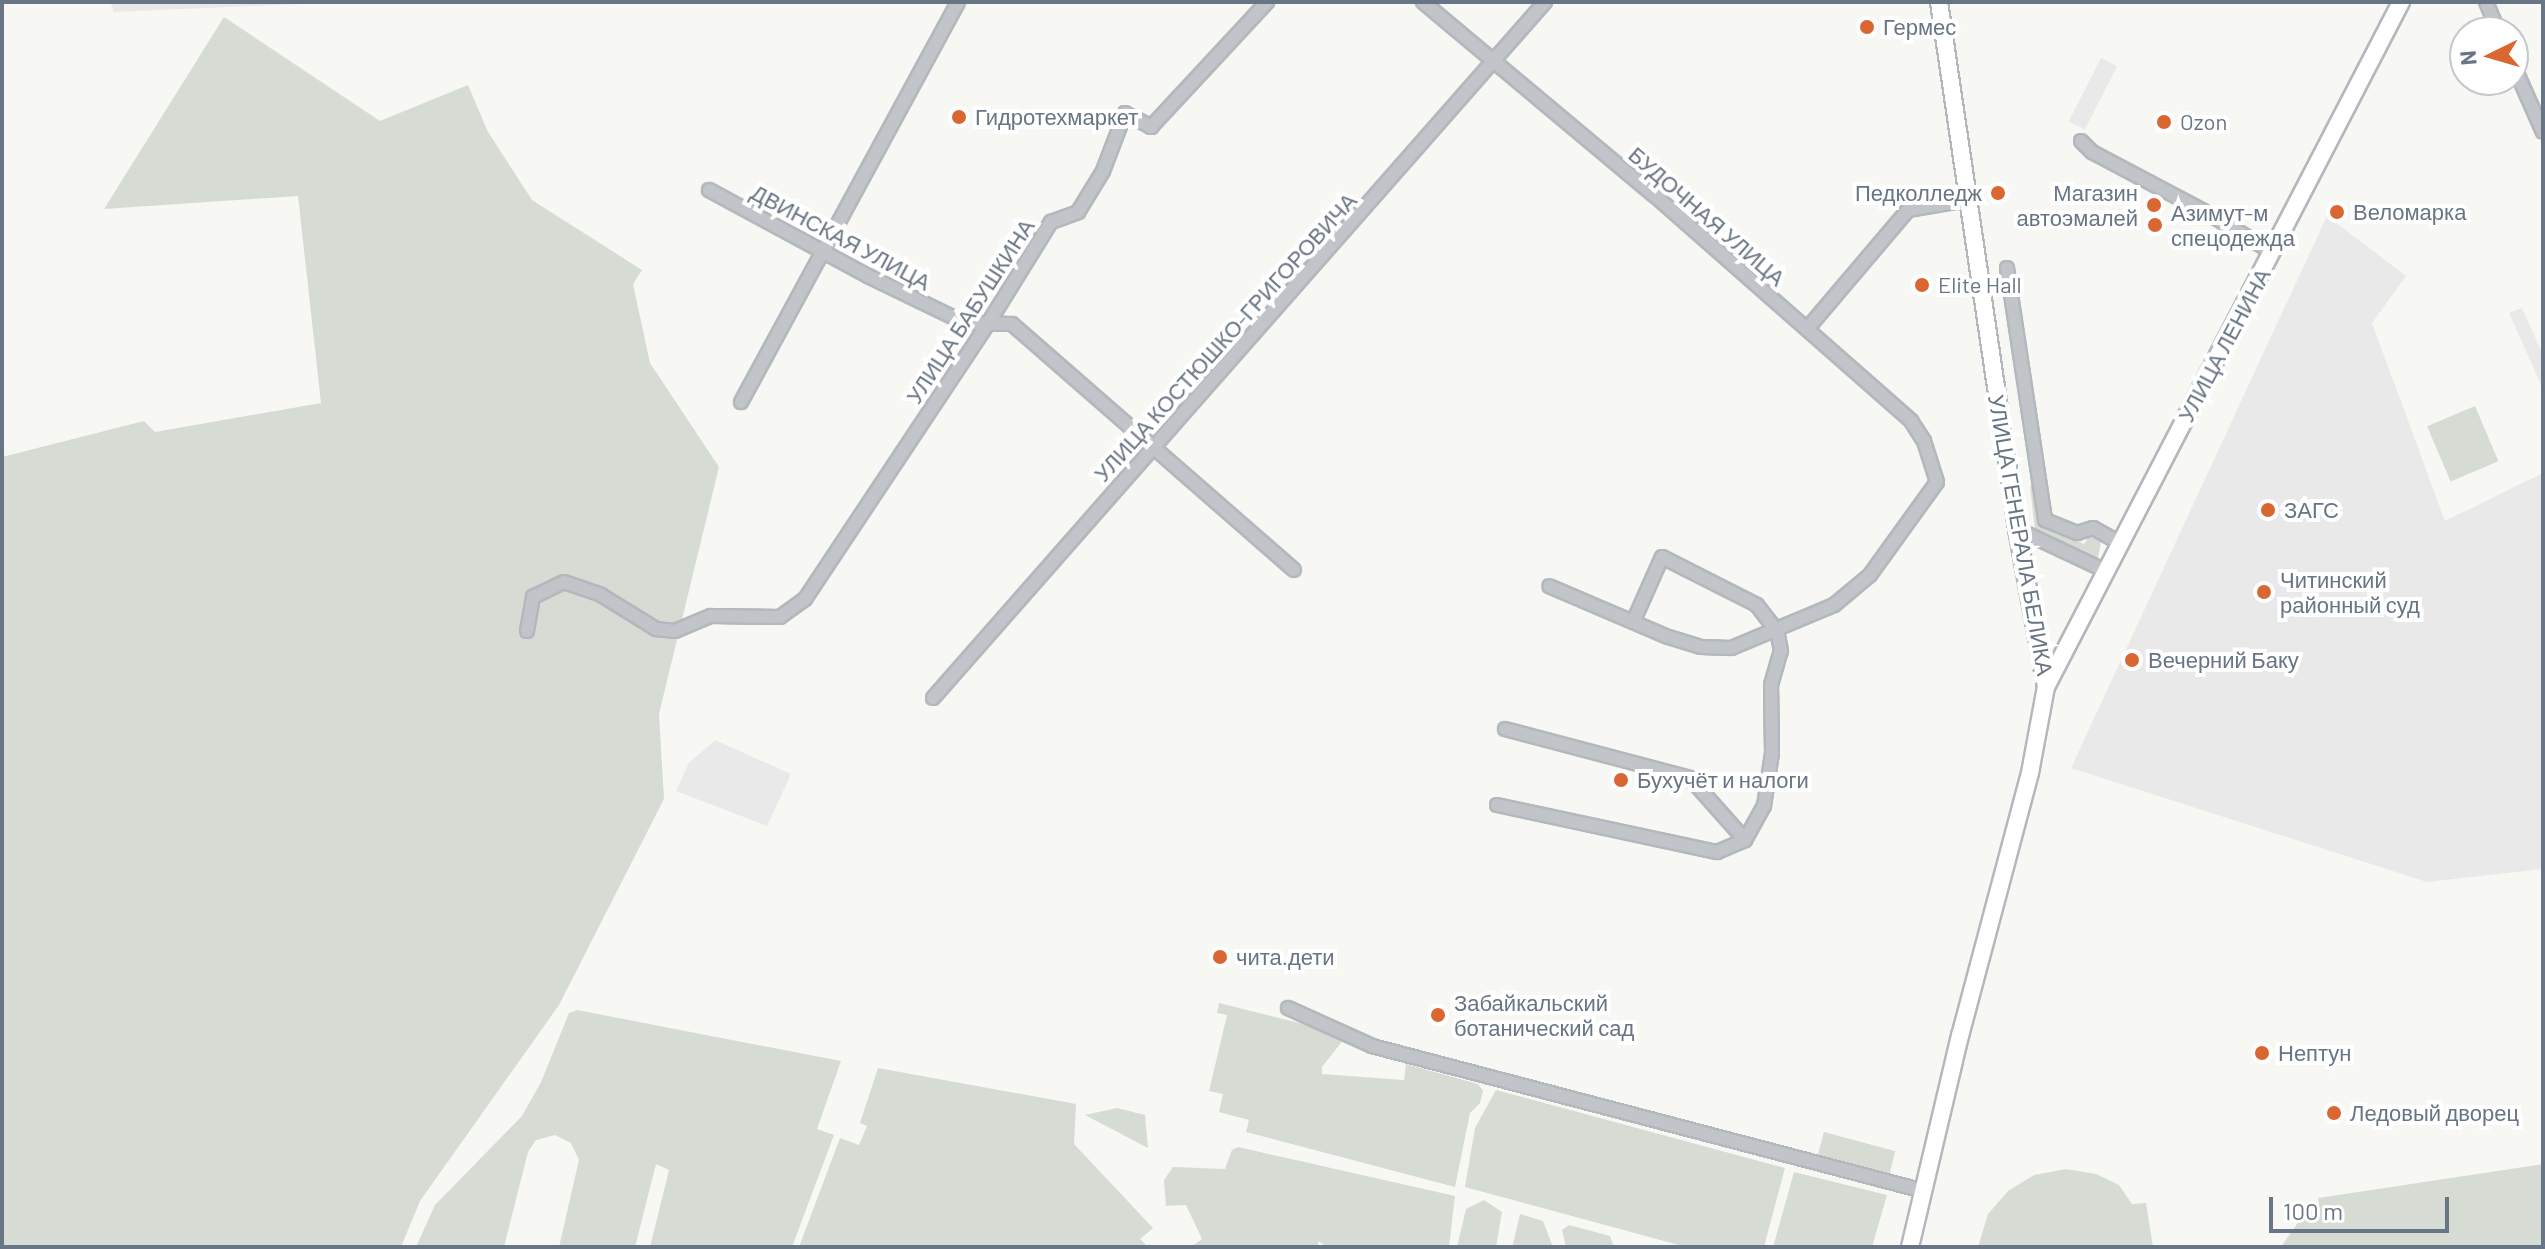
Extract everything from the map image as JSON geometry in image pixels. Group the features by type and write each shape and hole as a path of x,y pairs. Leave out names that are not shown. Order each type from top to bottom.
{"main road":[{"name":"УЛИЦА ГЕНЕРАЛА БЕЛИКА","path":"1910,1247 1960,1036 2030,773 2046,687 2017,529 1939,2"},
{"name":"УЛИЦА ЛЕНИНА","path":"2046,687 2401,2"}],"street":[{"path":"741,402 958,2"},
{"name":"УЛИЦА БАБУШКИНА","path":"527,631 533,597 564,582 601,595 656,629 675,631 711,616 780,617 805,599 989,322 1051,222 1078,212 1103,171 1125,113 1151,127 1267,2"},
{"name":"БУДОЧНАЯ УЛИЦА","path":"1423,2 1807,329 1911,421 1924,441 1937,482 1870,575 1834,605 1777,631"},
{"name":"УЛИЦА КОСТЮШКО-ГРИГОРОВИЧА","path":"933,698 1495,63 1545,2"},
{"path":"2527,96 2543,132"},
{"path":"2081,141 2092,152 2211,215 2272,252"},
{"name":"ДВИНСКАЯ УЛИЦА","path":"709,190 965,323 1012,324 1294,570"},
{"path":"1807,329 1908,210 1968,200"},
{"path":"2007,268 2045,520 2077,533 2093,528 2120,543"},
{"path":"2017,529 2106,571"},
{"path":"1497,805 1717,852 1745,840 1764,806 1772,753 1771,685 1781,651 1777,631 1757,605 1662,557 1633,622"},
{"path":"1549,586 1701,647 1731,648 1777,631"},
{"path":"1505,729 1690,778 1745,840"},
{"path":"1288,1008 1372,1046 1924,1191"}],"shaded area":[{"path":"110,2 345,2 114,12"},
{"path":"224,17 380,121 468,85 488,132 532,200 642,270 633,284 650,363 719,467 659,714 664,799 559,1005 420,1201 401,1247 2,1247 2,457 144,421 155,432 321,403 298,196 104,209"},
{"path":"2101,58 2117,66 2085,129 2069,121"},
{"path":"2327,216 2406,276 2372,323 2445,521 2543,473 2543,869 2427,882 2071,768"},
{"path":"2522,308 2543,355 2543,389 2509,313"},
{"path":"2475,406 2498,461 2451,482 2427,426"},
{"path":"2034,485 2037,522 2084,544 2089,537 2101,541 2098,558 2060,545 2035,530 2030,486"},
{"path":"715,740 791,774 767,826 676,791 689,763"},
{"path":"1219,1003 1327,1030 1344,1039 1322,1067 1322,1074 1404,1080 1406,1064 1478,1084 1483,1091 1480,1103 1470,1113 1455,1187 1246,1132 1249,1120 1219,1112 1223,1094 1209,1091 1227,1015 1217,1013"},
{"path":"577,1010 841,1061 817,1129 834,1135 792,1247 650,1247 669,1170 656,1164 635,1247 559,1247 579,1160 571,1143 555,1135 536,1140 528,1152 504,1247 416,1247 435,1205 522,1116 541,1082 569,1013"},
{"path":"878,1068 1076,1104 1074,1144 1153,1228 1140,1239 1148,1247 799,1247 840,1138 859,1145 867,1126 860,1123"},
{"path":"1496,1090 1785,1168 1764,1247 1686,1247 1465,1187 1475,1128"},
{"path":"1117,1108 1145,1115 1148,1148 1085,1115"},
{"path":"1824,1132 1895,1151 1888,1177 1817,1158"},
{"path":"1238,1147 1455,1196 1449,1247 1326,1247 1319,1241 1317,1247 1191,1247 1202,1239 1186,1205 1166,1206 1164,1180 1173,1167 1225,1169 1232,1150"},
{"path":"2543,1164 2543,1247 2281,1247 2299,1221 2319,1205 2318,1198"},
{"path":"2066,1169 2096,1174 2119,1185 2132,1204 2146,1203 2153,1247 1978,1247 1988,1214 2008,1191 2034,1175"},
{"path":"1794,1172 1887,1195 1872,1247 1773,1247"},
{"path":"1484,1200 1502,1212 1496,1247 1457,1247 1466,1209"},
{"path":"1520,1214 1543,1221 1553,1247 1515,1247 1513,1244"},
{"path":"1569,1225 1610,1236 1614,1247 1566,1247 1562,1230"}],"place":[{"name":"Гермес","path":"1867,27"},
{"name":"Гидротехмаркет","path":"959,117"},
{"name":"Ozon","path":"2164,122"},
{"name":"Педколледж","path":"1998,193"},
{"name":"Магазин автоэмалей","path":"2154,205"},
{"name":"Веломарка","path":"2337,212"},
{"name":"Азимут-м спецодежда","path":"2155,225"},
{"name":"Elite Hall","path":"1922,285"},
{"name":"ЗАГС","path":"2268,510"},
{"name":"Читинский районный суд","path":"2264,592"},
{"name":"Вечерний Баку","path":"2132,660"},
{"name":"Бухучёт и налоги","path":"1621,780"},
{"name":"чита.дети","path":"1220,957"},
{"name":"Забайкальский ботанический сад","path":"1438,1015"},
{"name":"Нептун","path":"2262,1053"},
{"name":"Ледовый дворец","path":"2334,1113"}]}
